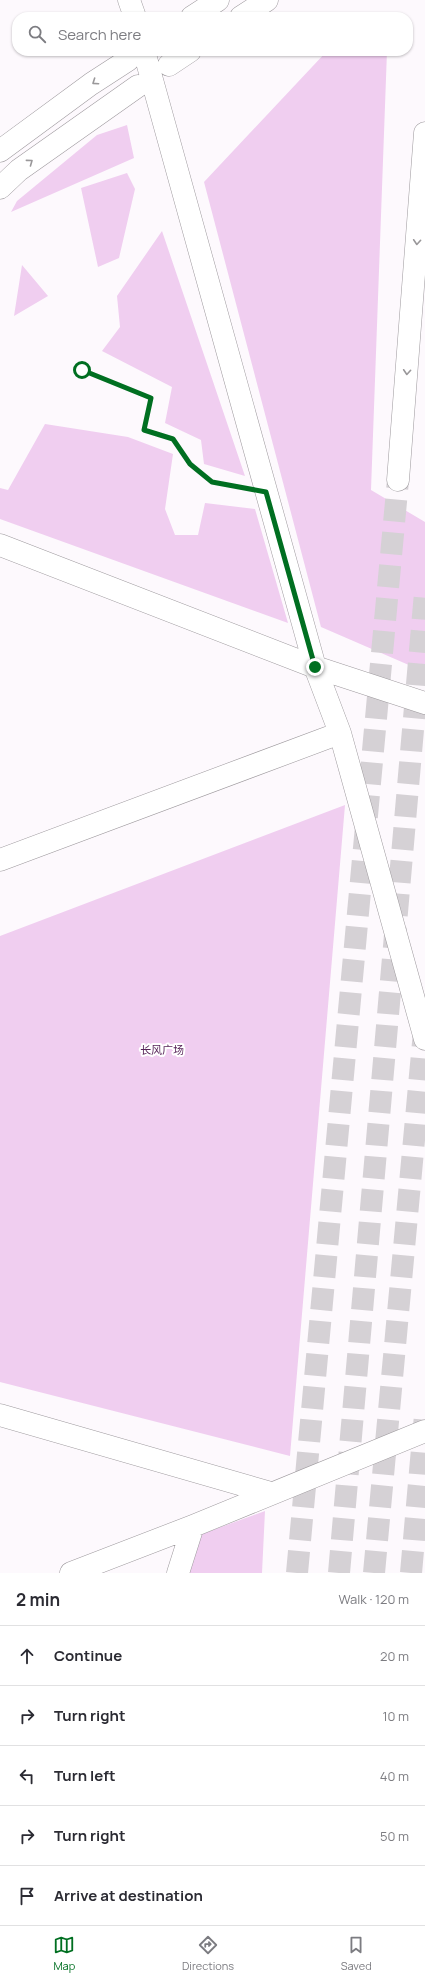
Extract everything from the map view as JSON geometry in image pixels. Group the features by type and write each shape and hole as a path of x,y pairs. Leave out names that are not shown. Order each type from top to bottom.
{"street":[{"path":"129,0 133,12"},
{"path":"200,12 218,0"},
{"path":"249,12 267,0"},
{"path":"0,151 91,84 136,56 266,492 315,667 340,733 425,1039"},
{"path":"169,65 182,56"},
{"path":"0,188 19,170 138,86"},
{"path":"398,480 425,133"},
{"path":"0,545 315,667 425,703"},
{"path":"0,860 340,733"},
{"path":"0,1415 271,1493"},
{"path":"71,1573 193,1526 425,1431"},
{"path":"178,1573 193,1526"}],"path":[{"path":"82,370 151,398 144,430 173,439 190,464 212,482 266,492"}],"green space":[{"path":"322,56 387,56 371,490 425,522 425,672 321,627 204,182"},
{"path":"127,125 134,158 11,212 17,201 97,135"},
{"path":"127,173 135,189 119,258 98,267 81,188"},
{"path":"162,231 245,476 204,464 201,440 165,423 172,387 102,351 120,327 117,296"},
{"path":"22,265 48,296 14,316"},
{"path":"45,424 128,437 173,454 165,509 175,535 198,535 205,503 255,509 288,623 0,519 0,488 8,490"},
{"name":"长风广场","path":"345,805 290,1456 0,1382 0,936"},
{"path":"265,1511 262,1573 185,1573 199,1535"}],"tunnel":[{"path":"297,1573 398,480"},
{"path":"339,1573 425,593"},
{"path":"374,1573 425,1021"},
{"path":"411,1573 425,1415"}],"route":[{"path":"82,370 151,398 144,430 173,439 190,464 212,482 266,492 315,667"}]}
